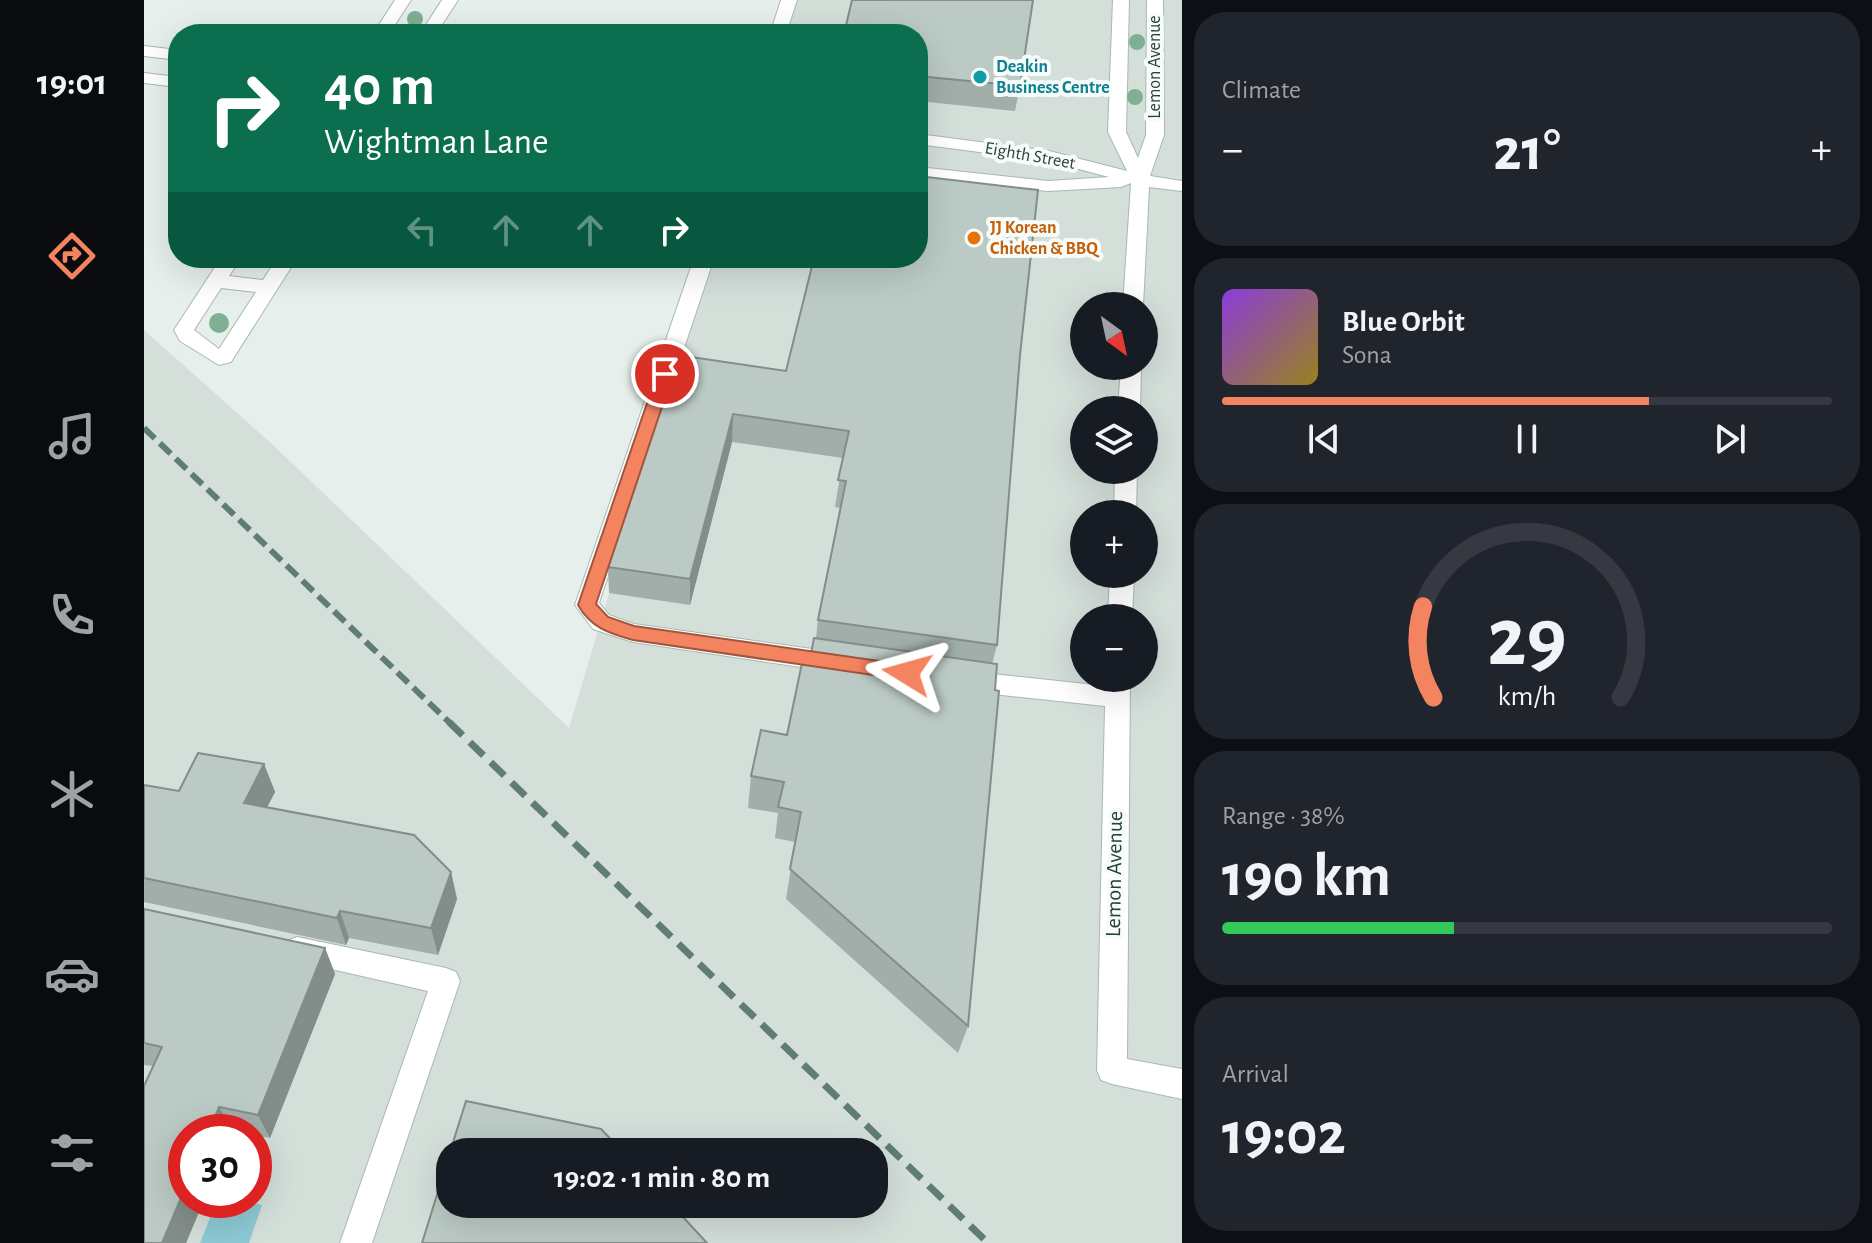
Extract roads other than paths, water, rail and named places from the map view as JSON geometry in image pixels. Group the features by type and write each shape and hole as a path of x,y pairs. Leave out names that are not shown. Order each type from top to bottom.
{"street":[{"path":"387,24 403,0"},
{"path":"434,24 450,0"},
{"path":"781,24 789,0"},
{"name":"Lemon Avenue","path":"1121,0 1117,132 1140,180"},
{"name":"Lemon Avenue","path":"1134,292 1140,180 1155,135 1155,0"},
{"path":"144,51 168,54"},
{"path":"144,78 168,81"},
{"name":"Eighth Street","path":"928,140 1049,156 1140,180 1182,186"},
{"name":"Eighth Street","path":"928,173 1048,186 1140,180"},
{"path":"224,268 184,330 187,336 219,358 224,357 281,268"},
{"path":"701,268 587,605 601,622 633,633 870,667"},
{"path":"216,281 269,287"},
{"path":"934,676 1029,690 1070,689"},
{"name":"Lemon Avenue","path":"1117,692 1112,1070 1182,1084"},
{"path":"268,944 446,981 356,1243"}],"water":[{"path":"210,1218 258,1218 249,1243 200,1243"}],"railway":[{"path":"144,428 451,724"},
{"path":"449,722 988,1243"}],"place":[{"name":"Deakin Business Centre","path":"980,77"},
{"name":"JJ Korean Chicken & BBQ","path":"974,238"}]}
